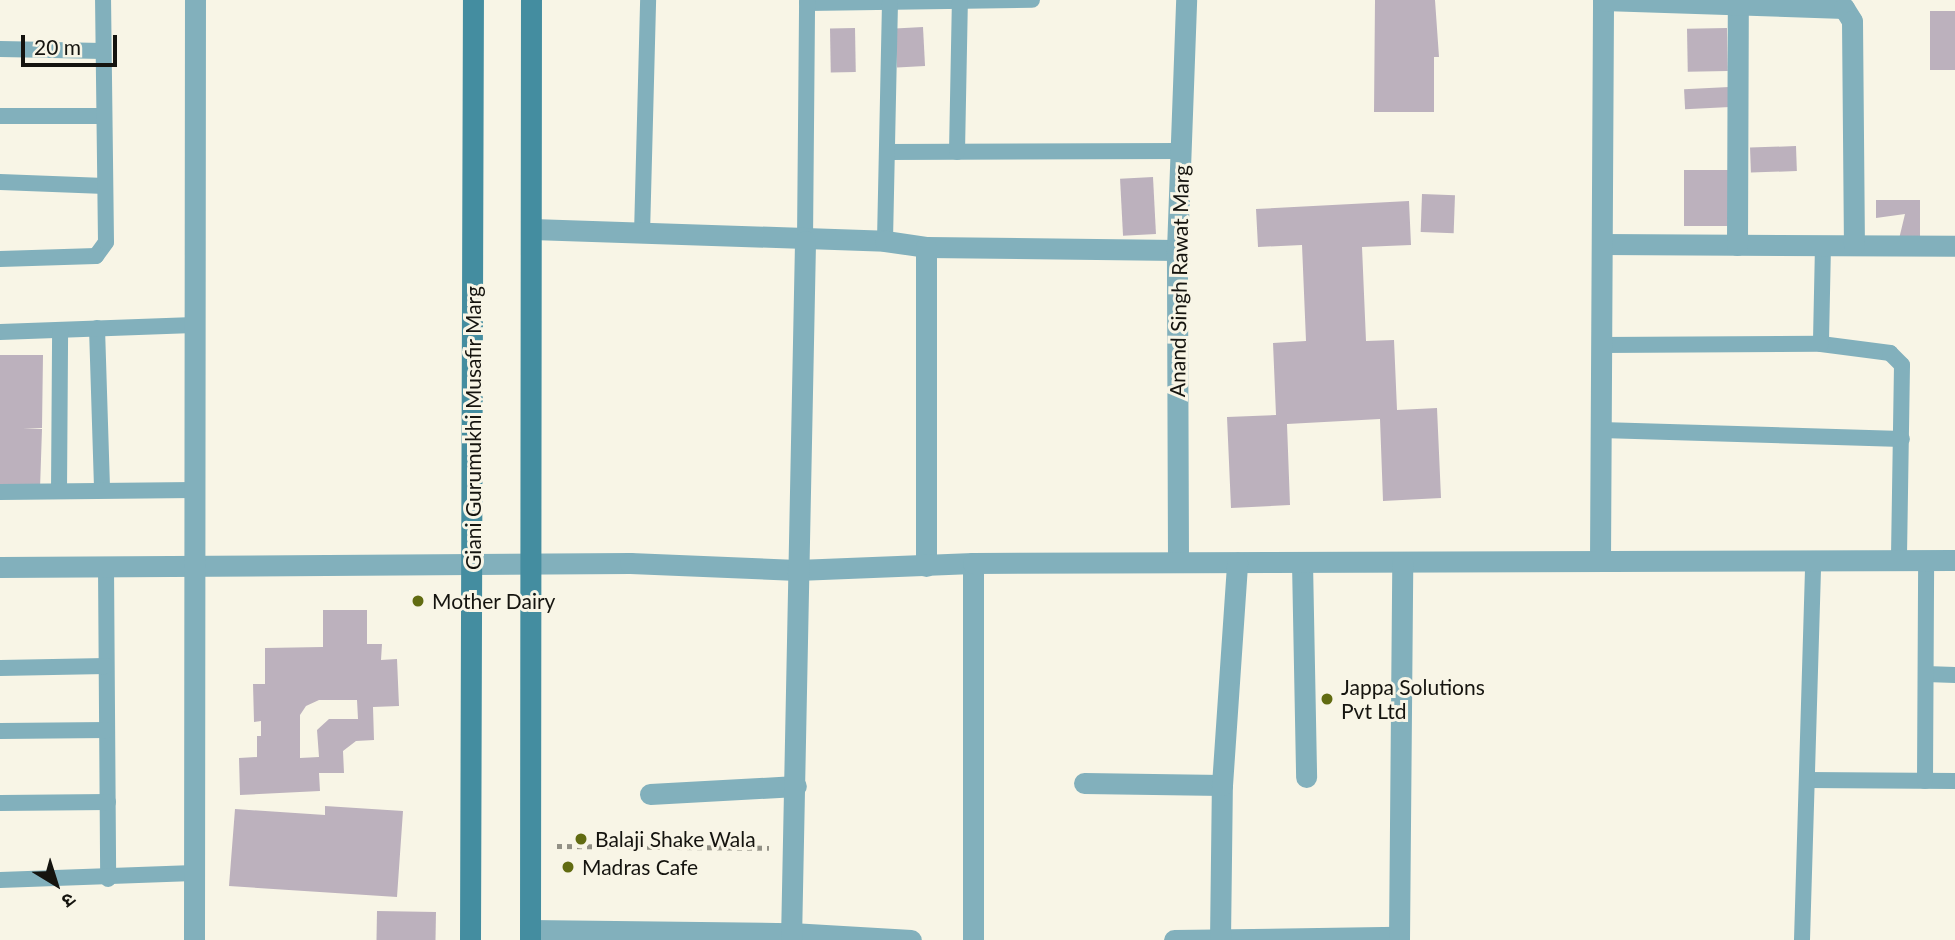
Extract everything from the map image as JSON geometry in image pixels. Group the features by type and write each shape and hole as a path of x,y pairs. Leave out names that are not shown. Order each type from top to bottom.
{"street":[{"path":"194,940 195,0"},
{"name":"Giani Gurumukhi Musafir Marg","path":"470,940 473,0"},
{"path":"531,0 530,935 791,936 911,940"},
{"name":"Anand Singh Rawat Marg","path":"1178,562 1177,250 1185,0"},
{"path":"1600,561 1603,0 1835,4 1849,13 1854,246"},
{"path":"1737,245 1738,2"},
{"path":"532,229 805,241 885,241 926,247 1177,250"},
{"path":"791,936 805,241"},
{"path":"1602,244 1955,246"},
{"path":"926,247 926,566"},
{"path":"0,567 530,565 630,562 797,570 973,563 1955,560"},
{"path":"1302,562 1306,777"},
{"path":"1174,940 1399,939 1402,562"},
{"path":"973,563 973,940"},
{"path":"1220,939 1222,785 1237,563"},
{"path":"1084,783 1222,785"},
{"path":"650,794 796,786"}],"lane":[{"path":"0,259 96,256 106,242 103,0"},
{"path":"642,234 648,0"},
{"path":"805,241 807,1 1032,0"},
{"path":"957,152 960,1"},
{"path":"885,241 890,2"},
{"path":"0,49 103,51"},
{"path":"0,116 104,116"},
{"path":"887,152 1180,151"},
{"path":"0,183 106,186"},
{"path":"1821,344 1823,245"},
{"path":"0,332 194,324"},
{"path":"97,328 102,490"},
{"path":"59,491 60,330"},
{"path":"1601,345 1821,344 1898,357 1903,374 1899,559"},
{"path":"1601,430 1902,439"},
{"path":"0,492 194,490"},
{"path":"1802,940 1813,560"},
{"path":"1925,781 1926,560"},
{"path":"106,567 108,879"},
{"path":"0,667 107,666"},
{"path":"1926,674 1955,675"},
{"path":"0,732 107,730"},
{"path":"1807,780 1955,781"},
{"path":"0,803 108,802"},
{"path":"0,880 108,879 194,873"}],"path":[{"path":"530,846 794,849"}],"building":[{"path":"1375,0 1435,0 1439,57 1434,57 1434,112 1374,112"},
{"path":"1930,11 1955,11 1955,70 1930,70"},
{"path":"923,27 925,66 897,67 895,28"},
{"path":"830,28 855,28 856,72 831,72"},
{"path":"1727,28 1728,71 1688,72 1687,29"},
{"path":"1729,87 1730,107 1685,109 1684,89"},
{"path":"1796,146 1797,171 1751,173 1750,148"},
{"path":"1684,170 1731,170 1731,226 1684,226"},
{"path":"1153,177 1156,234 1123,236 1120,179"},
{"path":"1422,194 1455,195 1454,233 1421,232"},
{"path":"1876,200 1920,200 1920,239 1899,239 1905,214 1876,218"},
{"path":"1409,201 1411,245 1362,247 1366,341 1394,340 1397,410 1437,408 1441,498 1383,501 1380,419 1287,424 1290,505 1231,508 1227,417 1276,415 1273,343 1306,341 1302,245 1258,247 1256,209"},
{"path":"0,355 43,355 42,428 23,428 42,429 40,489 0,489"},
{"path":"323,610 367,610 367,644 382,644 381,660 397,659 399,706 373,707 374,740 356,741 343,751 344,773 319,773 320,791 240,795 239,758 257,757 257,736 261,736 261,721 254,722 253,684 265,684 265,648 323,647","holes":["319,700 357,700 358,719 329,719 317,730 319,757 300,758 300,715 306,706"]},
{"path":"325,806 403,811 397,897 229,886 235,809 325,815"},
{"path":"377,911 436,912 436,940 376,940"}],"place":[{"name":"Mother Dairy","path":"418,601"},
{"name":"Jappa Solutions Pvt Ltd","path":"1327,699"},
{"name":"Balaji Shake Wala","path":"581,839"},
{"name":"Madras Cafe","path":"568,867"}]}
